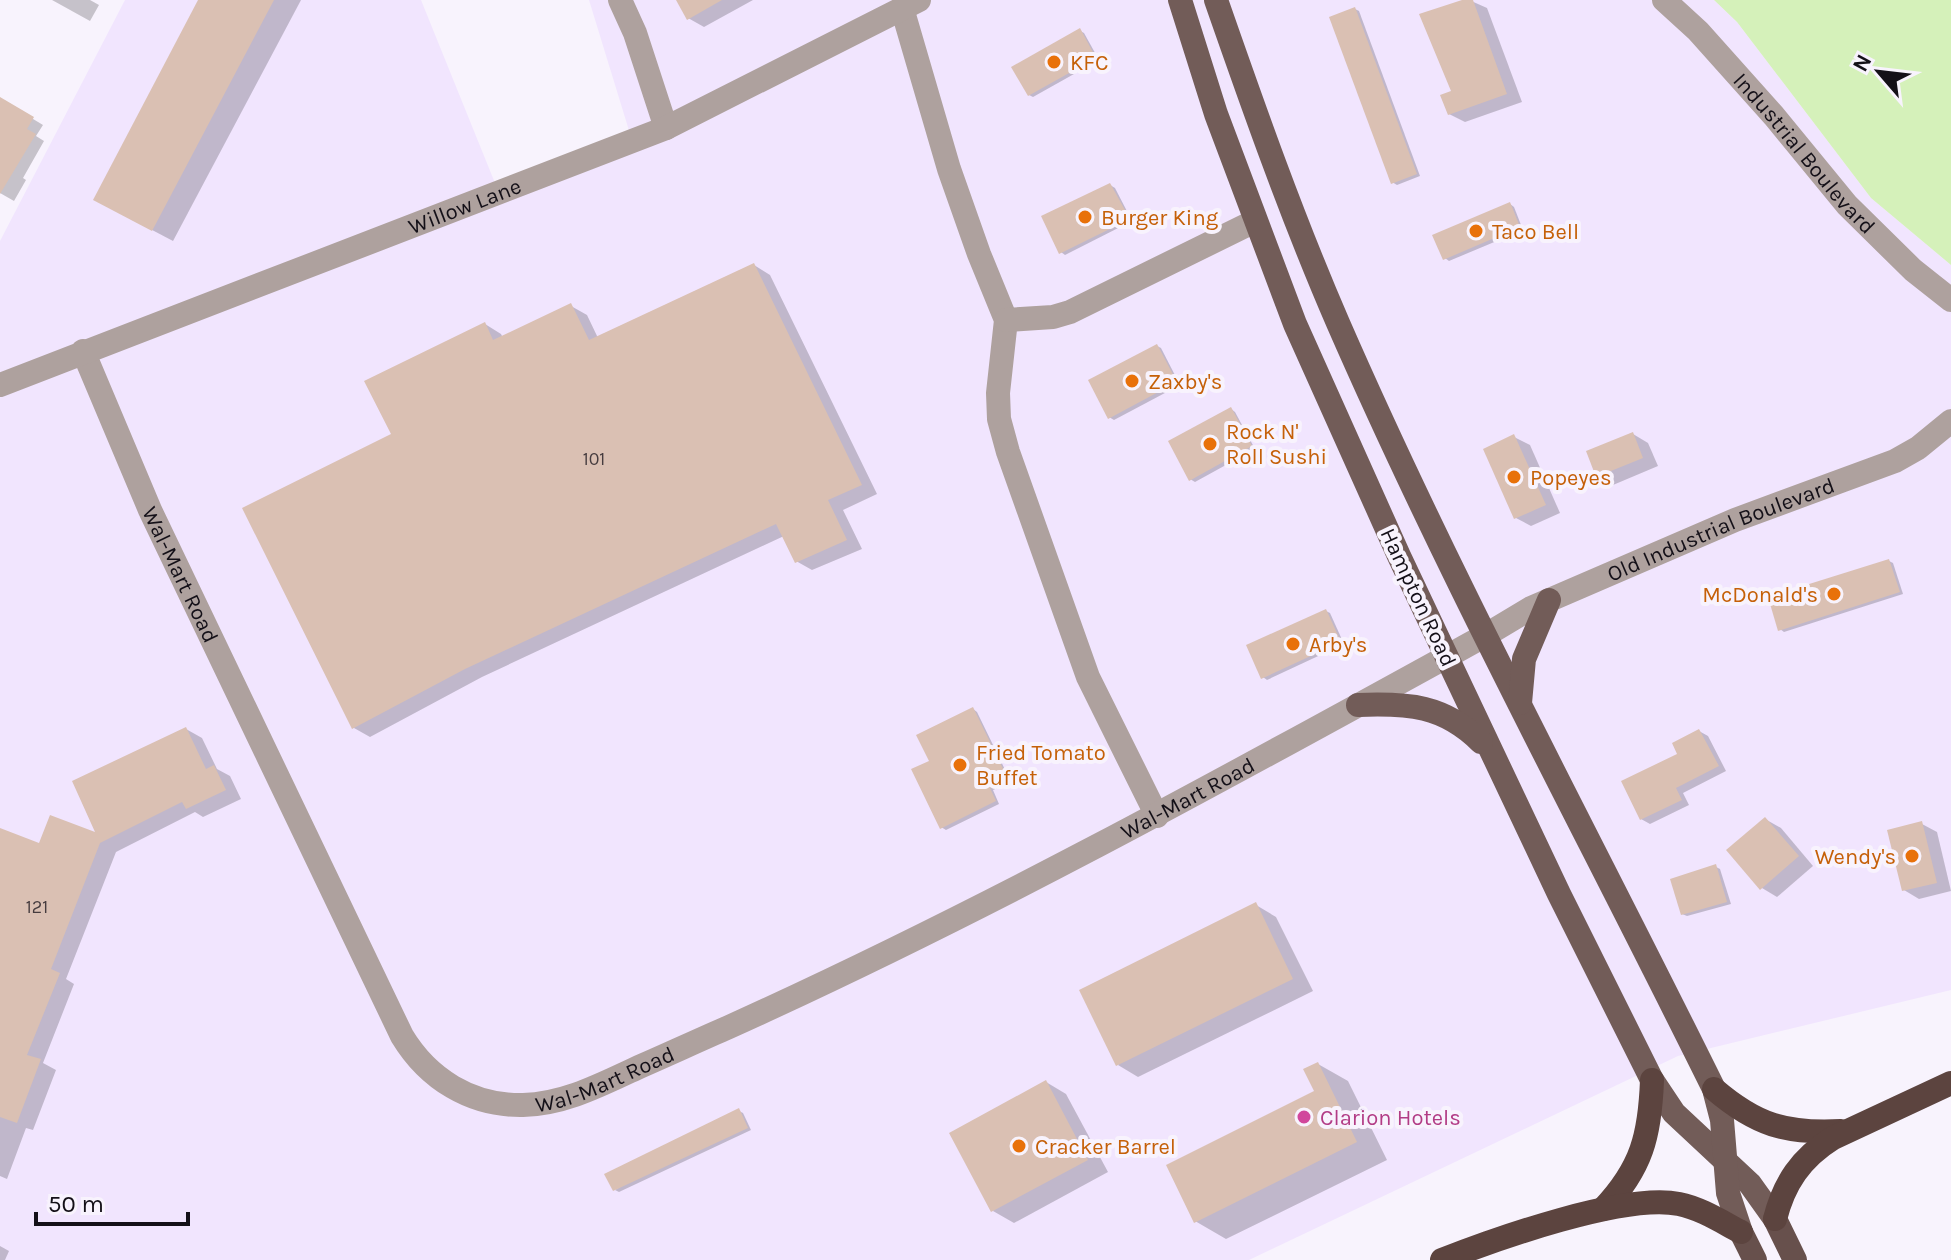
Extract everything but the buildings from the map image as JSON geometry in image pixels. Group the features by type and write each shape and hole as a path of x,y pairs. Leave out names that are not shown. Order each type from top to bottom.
{"highway":[{"path":"1603,1209 1627,1181 1643,1148 1651,1114 1652,1080"},
{"path":"1775,1219 1779,1202 1795,1170 1819,1147 1951,1083"},
{"path":"1714,1089 1750,1117 1770,1125 1804,1132 1848,1131"},
{"path":"1442,1260 1528,1230 1603,1209 1648,1204 1679,1204 1741,1232"},
{"name":"Hampton Road","path":"1775,1219 1795,1260"},
{"name":"Hampton Road","path":"1741,1232 1755,1260"}],"main road":[{"name":"Hampton Road","path":"1180,0 1199,64 1255,221 1301,338 1491,753 1652,1080 1674,1113 1750,1184 1775,1219"},
{"name":"Hampton Road","path":"1216,0 1289,206 1389,436 1520,705 1714,1089 1722,1120 1728,1193 1741,1232"},
{"path":"1520,705 1524,659 1549,600"},
{"path":"1358,705 1425,707 1446,715 1471,732 1491,753"}],"street":[{"path":"620,0 635,33 666,128"},
{"name":"Industrial Boulevard","path":"1664,0 1698,31 1774,116 1847,205 1913,270 1951,300"},
{"path":"910,4 953,181 1006,320 998,393 999,419 1008,452 1088,677 1157,816"},
{"name":"Willow Lane","path":"0,385 666,128 910,4"},
{"path":"1006,320 1053,317 1070,312 1255,221"},
{"name":"Wal-Mart Road","path":"83,351 150,510 402,1036 416,1059 449,1086 499,1103 524,1105 584,1093 782,1003 1157,816 1486,635"},
{"name":"Old Industrial Boulevard","path":"1486,635 1549,600 1759,510 1884,466 1918,448 1951,421"}],"shaded area":[{"path":"125,0 421,0 497,188 631,137 589,0 1714,0 1737,22 1871,198 1951,265 1951,990 1678,1056 1249,1260 0,1260 0,241"}],"green space":[{"path":"1714,0 1951,0 1951,265 1871,198 1737,22"}],"place":[{"name":"KFC","path":"1054,62"},
{"name":"Burger King","path":"1085,217"},
{"name":"Taco Bell","path":"1476,231"},
{"name":"Zaxby's","path":"1132,381"},
{"name":"Rock N' Roll Sushi","path":"1210,444"},
{"name":"Popeyes","path":"1514,477"},
{"name":"McDonald's","path":"1834,594"},
{"name":"Arby's","path":"1293,644"},
{"name":"Fried Tomato Buffet","path":"960,765"},
{"name":"Wendy's","path":"1912,856"},
{"name":"Clarion Hotels","path":"1304,1117"},
{"name":"Cracker Barrel","path":"1019,1146"}]}
